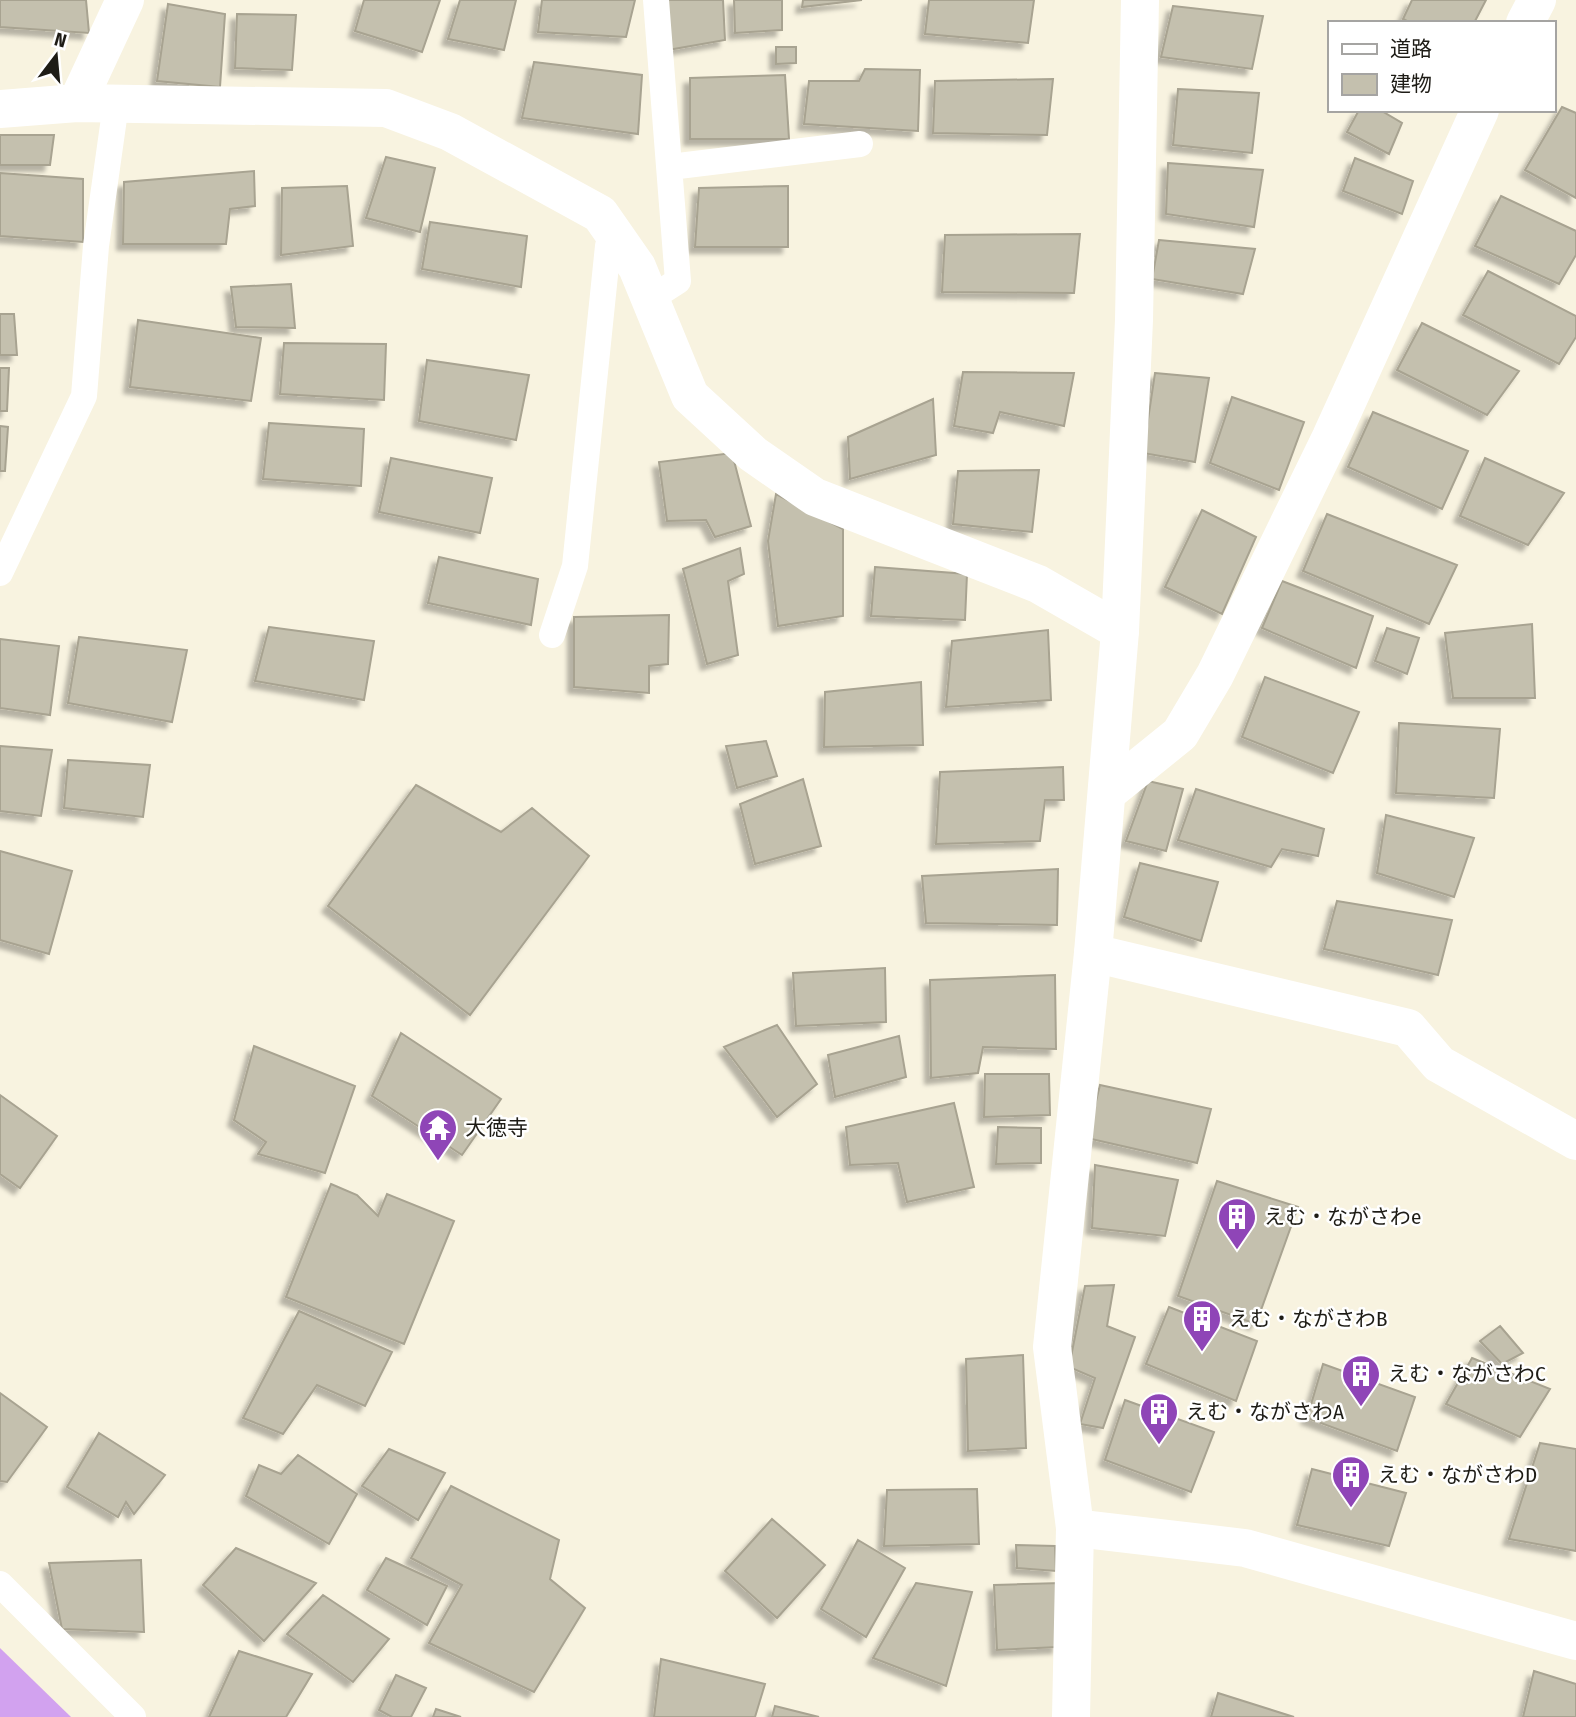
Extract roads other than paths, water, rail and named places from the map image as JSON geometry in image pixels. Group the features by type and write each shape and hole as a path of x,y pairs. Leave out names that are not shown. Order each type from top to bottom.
{"street":[{"path":"77,103 125,0"},
{"path":"1071,1717 1075,1528 1052,1346 1093,953 1120,631 1134,320 1140,0"},
{"path":"1526,21 1536,0"},
{"path":"0,109 77,103 386,108 450,131 600,214 637,267 690,396 753,454 815,497 1038,584 1120,631"},
{"path":"1107,793 1180,734 1215,675 1331,437 1479,112"},
{"path":"1093,953 1408,1028 1439,1064 1576,1141"},
{"path":"1075,1528 1245,1548 1576,1641"}],"lane":[{"path":"650,299 678,281 656,0"},
{"path":"0,573 84,396 96,246 116,104"},
{"path":"670,167 860,144"},
{"path":"552,635 575,566 608,246 613,233"},
{"path":"0,1584 133,1717"}],"place":[{"name":"大徳寺","path":"438,1162"},
{"name":"えむ・ながさわe","path":"1237,1251"},
{"name":"えむ・ながさわB","path":"1202,1353"},
{"name":"えむ・ながさわC","path":"1361,1408"},
{"name":"えむ・ながさわA","path":"1159,1446"},
{"name":"えむ・ながさわD","path":"1351,1509"}]}
